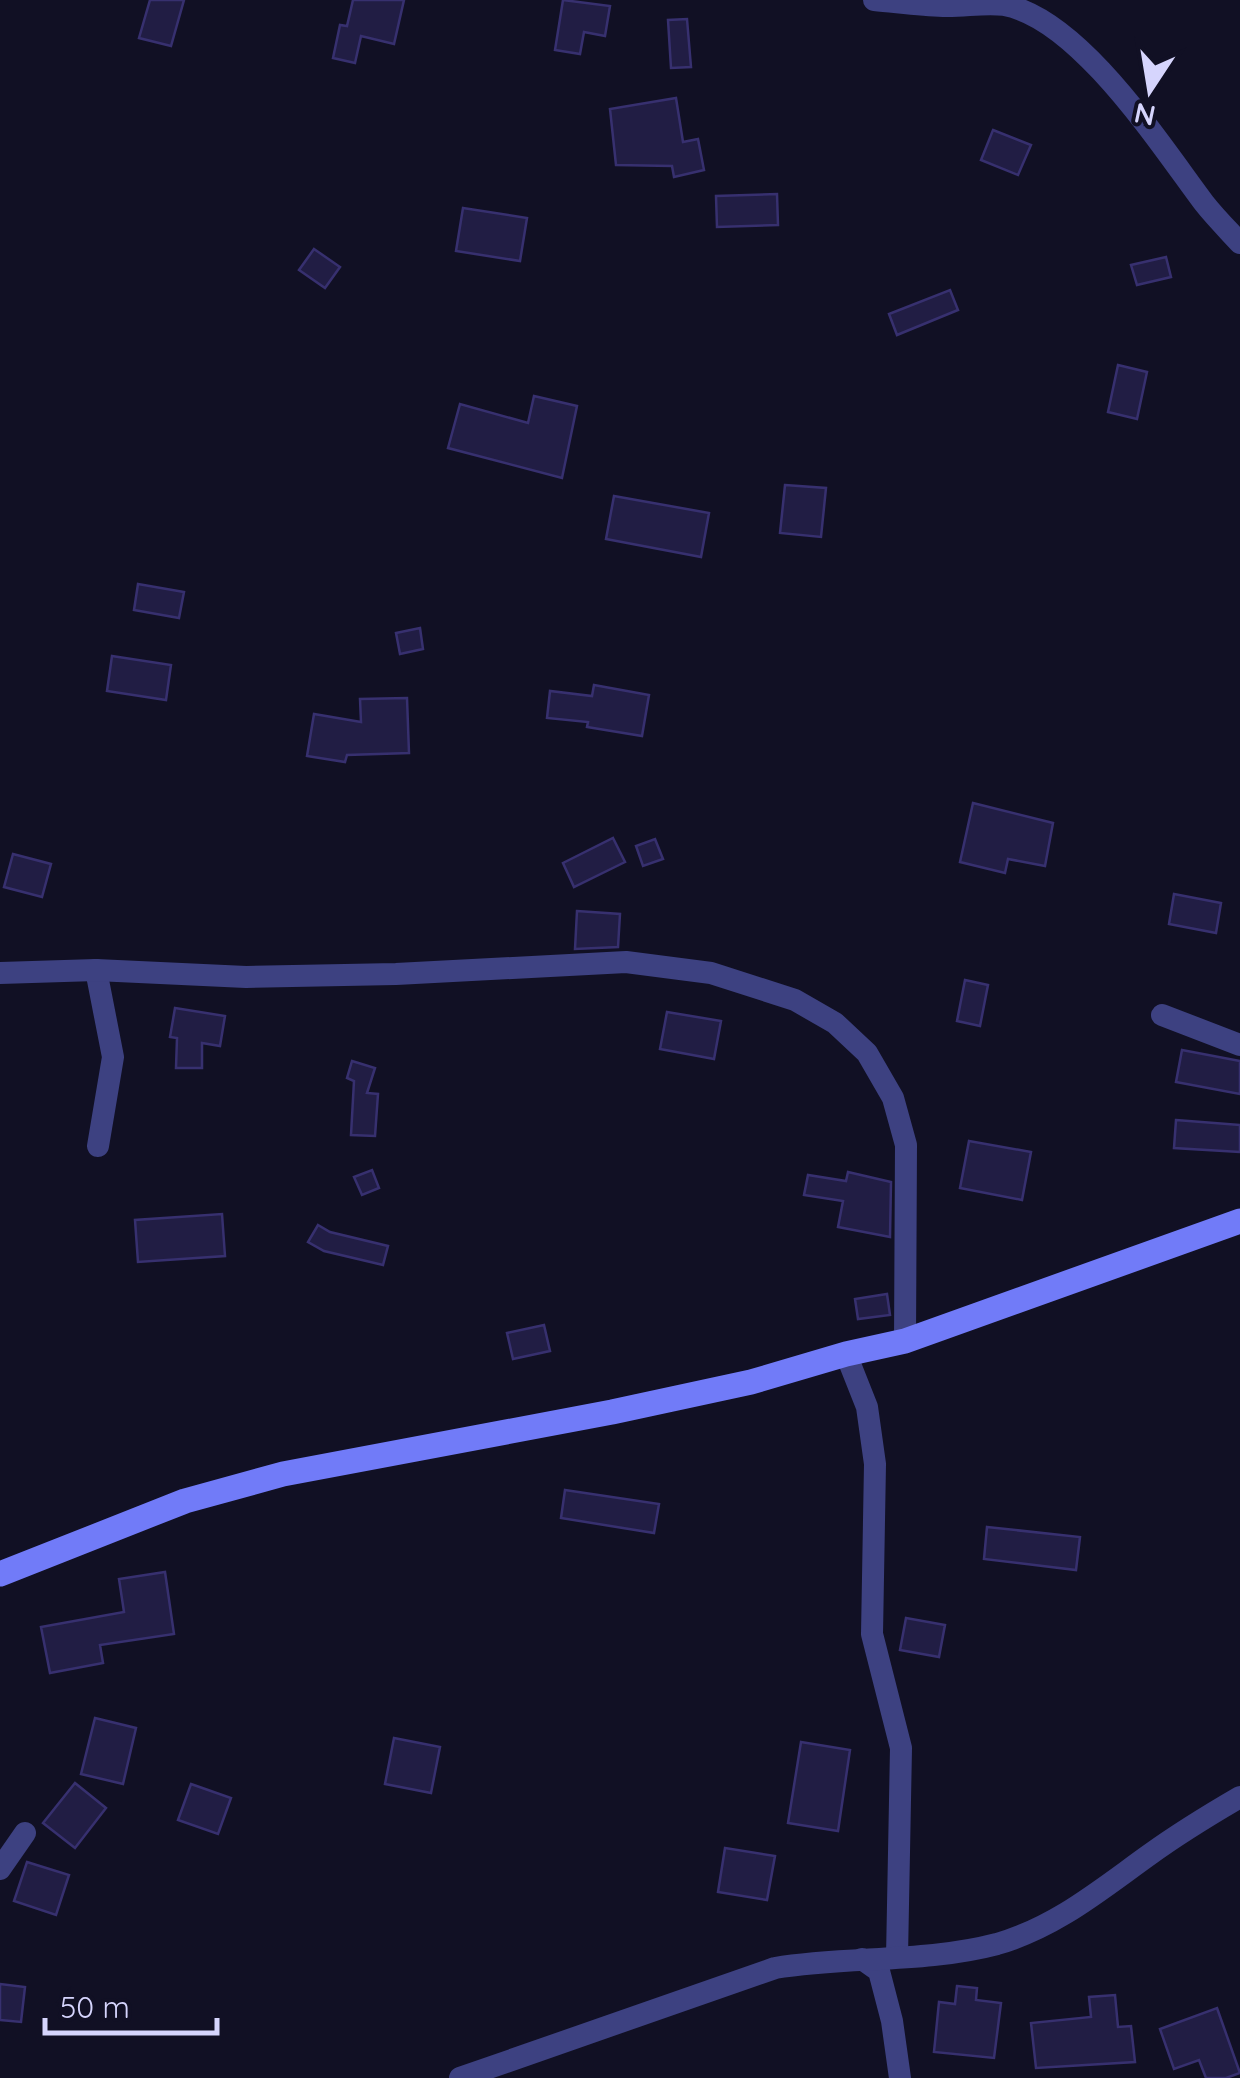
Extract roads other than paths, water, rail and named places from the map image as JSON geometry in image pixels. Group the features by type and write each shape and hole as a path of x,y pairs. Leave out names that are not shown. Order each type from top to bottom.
{"main road":[{"path":"0,1574 185,1501 283,1474 612,1412 751,1382 905,1341 1240,1222"}],"street":[{"path":"874,0 942,6 1005,5 1046,25 1124,96 1206,206 1240,243"},
{"path":"0,973 96,970 264,977 626,962 711,972 795,1000 835,1022 866,1053 894,1098 906,1145 905,1341"},
{"path":"96,970 113,1057 98,1146"},
{"path":"1162,1015 1240,1045"},
{"path":"846,1354 866,1407 875,1464 872,1634 901,1748 897,1957"},
{"path":"460,2078 775,1968 997,1944 1069,1914 1152,1852 1240,1797"},
{"path":"0,1869 25,1833"},
{"path":"862,1959 879,1971 892,2021 900,2078"}]}
